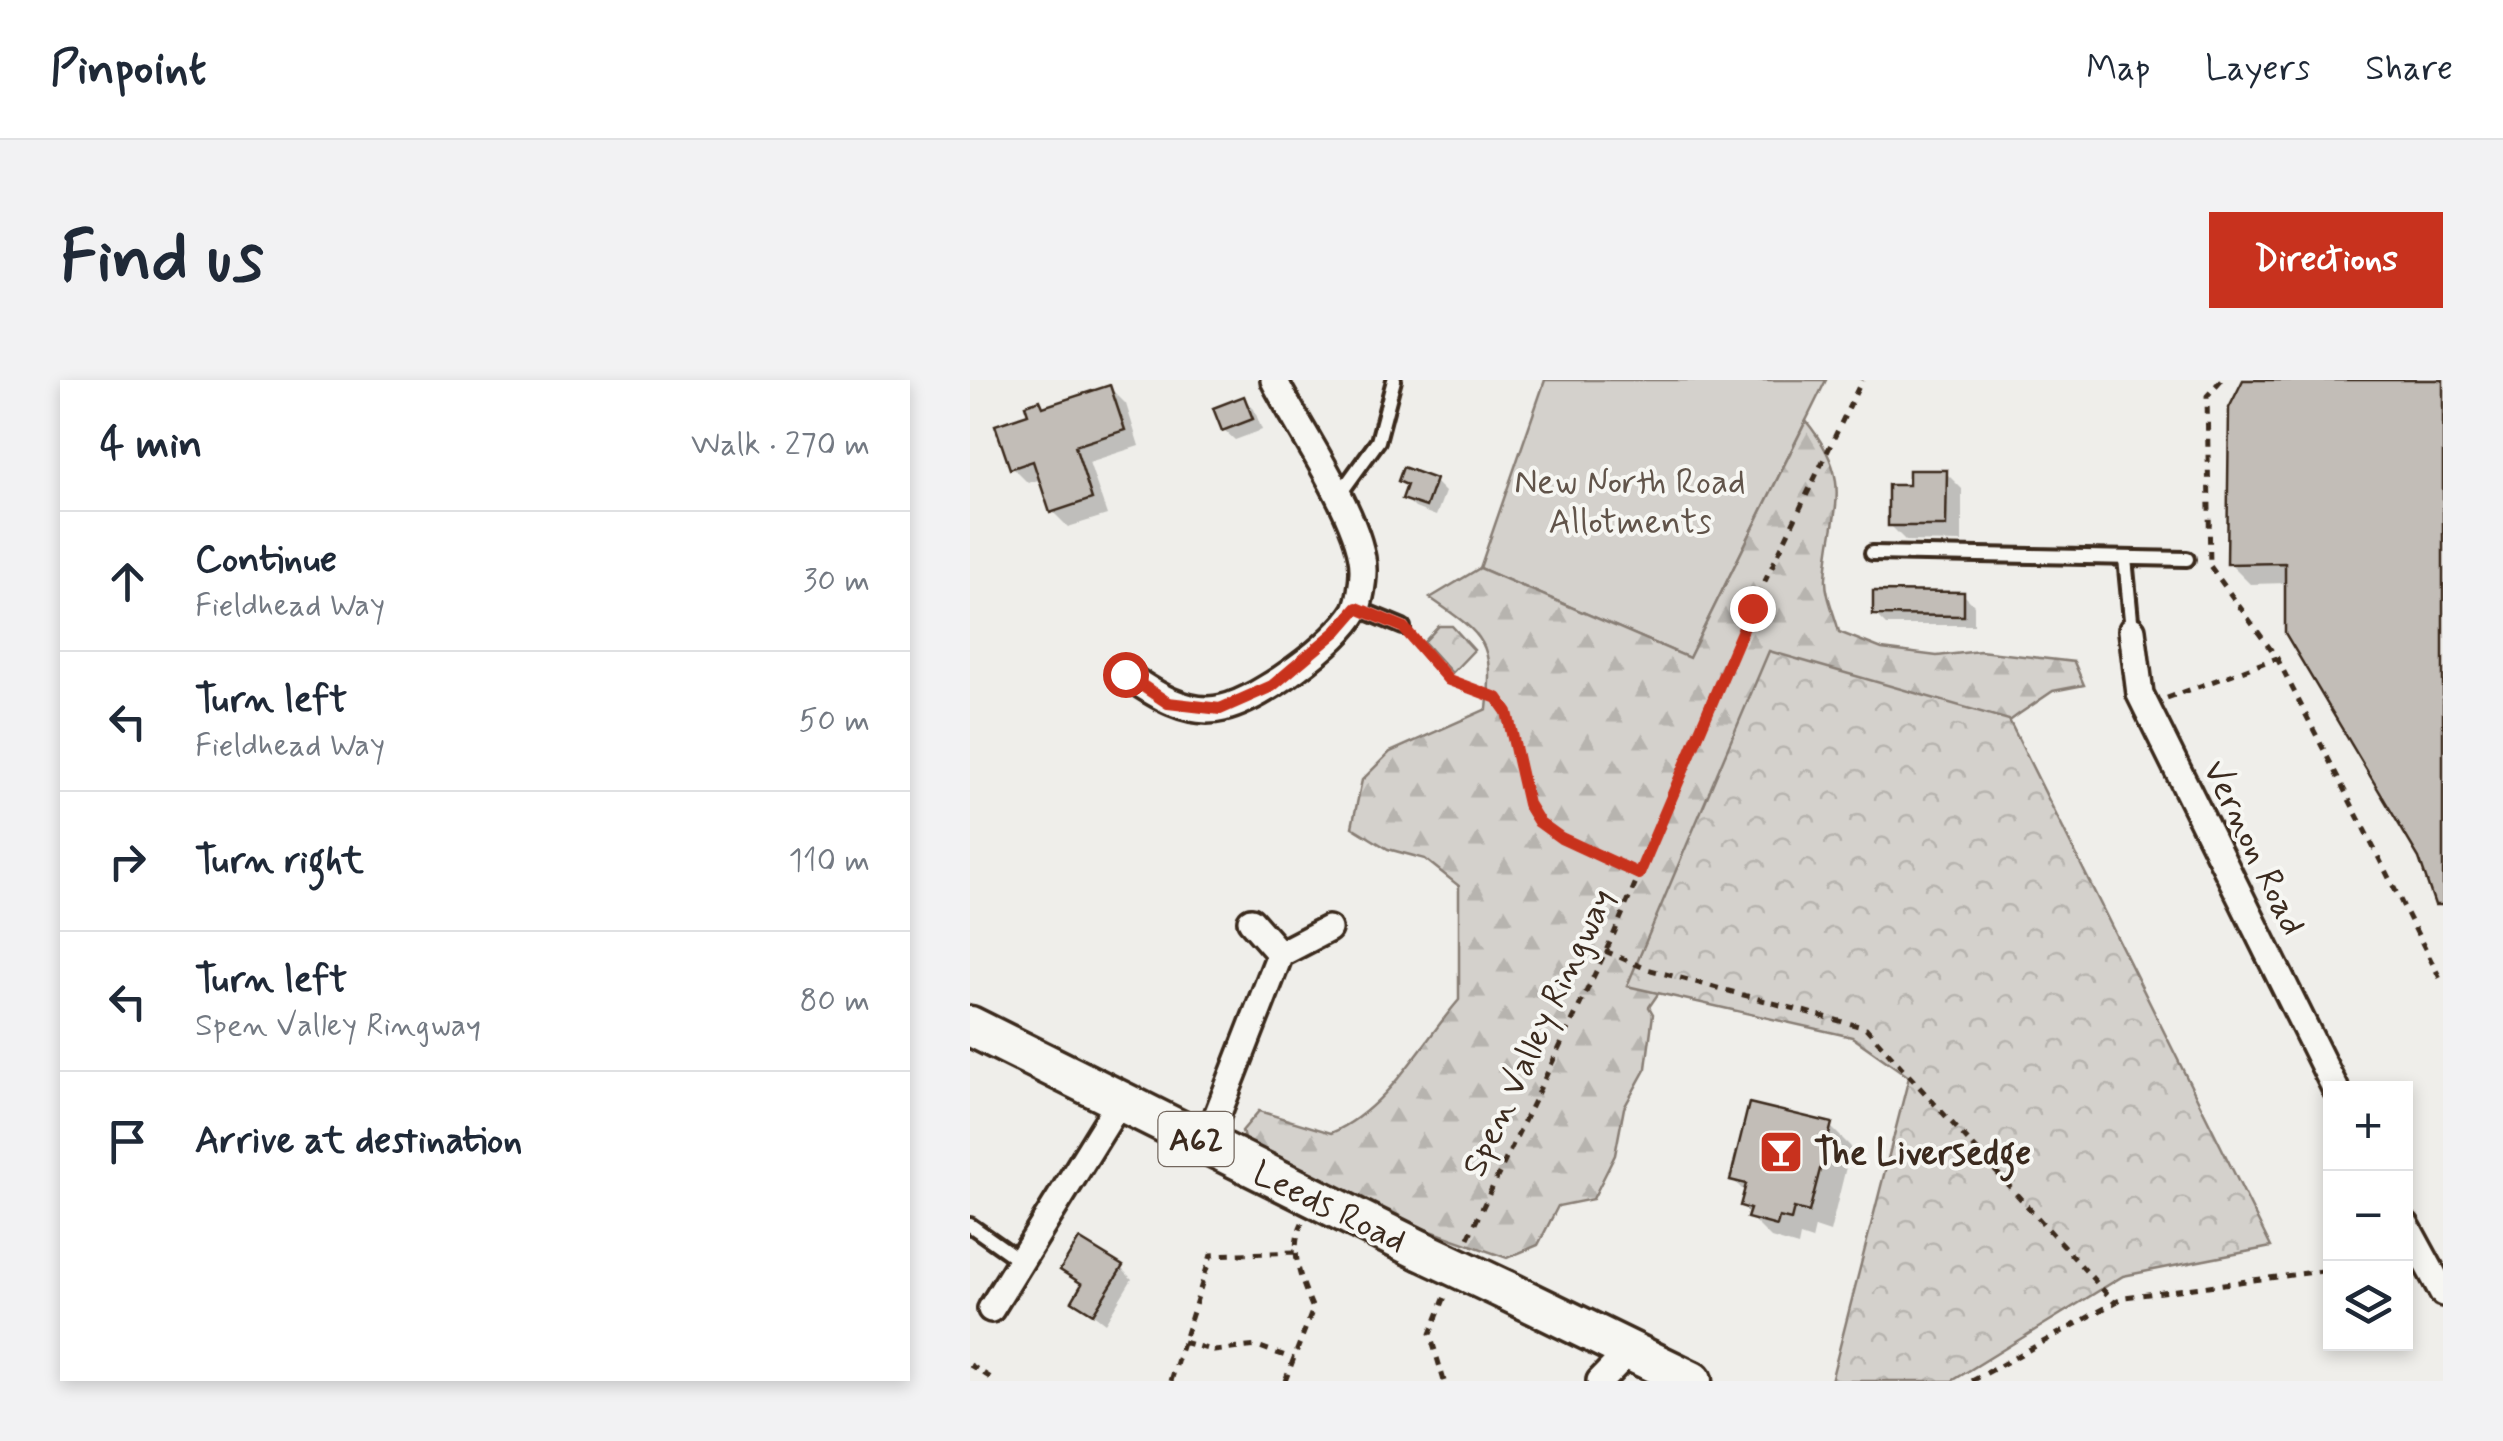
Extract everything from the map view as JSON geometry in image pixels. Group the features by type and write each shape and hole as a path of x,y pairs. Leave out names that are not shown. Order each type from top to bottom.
{"main road":[{"name":"Leeds Road","path":"970,1026 1692,1381"}],"street":[{"path":"1125,674 1168,703 1220,709 1272,686 1337,631 1357,608 1364,570 1338,497 1274,380"},
{"name":"Vernon Road","path":"2132,630 2146,706 2332,1081"},
{"path":"1251,921 1280,954"},
{"path":"1206,1144 1280,954 1328,928"},
{"path":"991,1309 1120,1101"},
{"path":"2413,1238 2443,1293"},
{"path":"1600,1381 1630,1350"}],"lane":[{"path":"1338,497 1378,441 1394,380"},
{"path":"1872,553 2187,558"},
{"path":"2125,558 2132,630"},
{"path":"1357,608 1403,627"},
{"path":"970,1225 1021,1260"}],"path":[{"name":"Spen Valley Ringway","path":"1465,1246 1605,951 1752,608 1862,380"},
{"path":"2222,380 2208,396 2210,566 2277,658 2443,984"},
{"path":"1403,627 1449,680 1497,698 1507,712 1528,804 1539,822 1561,838 1639,874"},
{"path":"2146,706 2277,658"},
{"path":"1605,951 1647,969 1866,1028 2115,1302"},
{"path":"1286,1381 1314,1309 1298,1274 1296,1252 1298,1232 1314,1198"},
{"path":"1171,1381 1211,1256 1296,1252"},
{"path":"1972,1381 2124,1297 2323,1271"},
{"path":"1444,1381 1430,1334 1451,1281"},
{"path":"1184,1342 1214,1352 1257,1346 1294,1359"},
{"path":"970,1364 996,1381"}],"green space":[{"name":"New North Road Allotments","path":"1545,380 1826,380 1689,658 1480,568"},
{"path":"1806,421 1822,443 1836,480 1826,585 1839,632 1882,649 1937,656 1980,651 2074,662 2084,685 2053,691 2019,714 1675,969 1649,1007 1653,1014 1646,1068 1624,1108 1615,1155 1593,1199 1558,1206 1538,1245 1507,1258 1357,1205 1248,1153 1242,1131 1259,1111 1331,1133 1351,1122 1386,1092 1459,1000 1459,886 1425,859 1388,849 1352,827 1362,780 1390,752 1487,709 1489,668 1482,642 1430,598 1480,568 1689,658"},
{"path":"1439,626 1452,626 1474,650 1452,673 1424,642"},
{"path":"1769,651 2009,720 2271,1247 2123,1276 1952,1381 1831,1381 1909,1077 1852,1037 1627,986"}],"building":[{"path":"2243,380 2443,380 2443,905 2435,905 2419,858 2285,633 2285,563 2227,564 2229,408"},
{"path":"1110,385 1125,430 1075,446 1092,499 1050,513 1033,461 1010,469 995,425 1028,414 1025,405 1040,400 1043,407"},
{"path":"1244,396 1253,419 1222,431 1213,408"},
{"path":"1403,467 1436,479 1426,507 1402,499 1407,485 1398,481"},
{"path":"1909,470 1947,470 1946,526 1888,526 1888,485 1909,485"},
{"path":"1873,591 1964,592 1964,616 1873,615"},
{"name":"The Liversedge","path":"1749,1103 1832,1123 1809,1212 1794,1208 1791,1220 1779,1217 1777,1226 1747,1218 1750,1209 1740,1206 1746,1184 1730,1180"},
{"path":"1079,1239 1123,1266 1093,1314 1072,1301 1082,1284 1060,1270"}],"place":[{"name":"The Liversedge","path":"1781,1152"}],"route":[{"path":"1125,674 1168,703 1220,709 1272,686 1337,631 1357,608 1403,627 1449,680 1497,698 1507,712 1528,804 1539,822 1561,838 1639,874 1752,608"}]}
